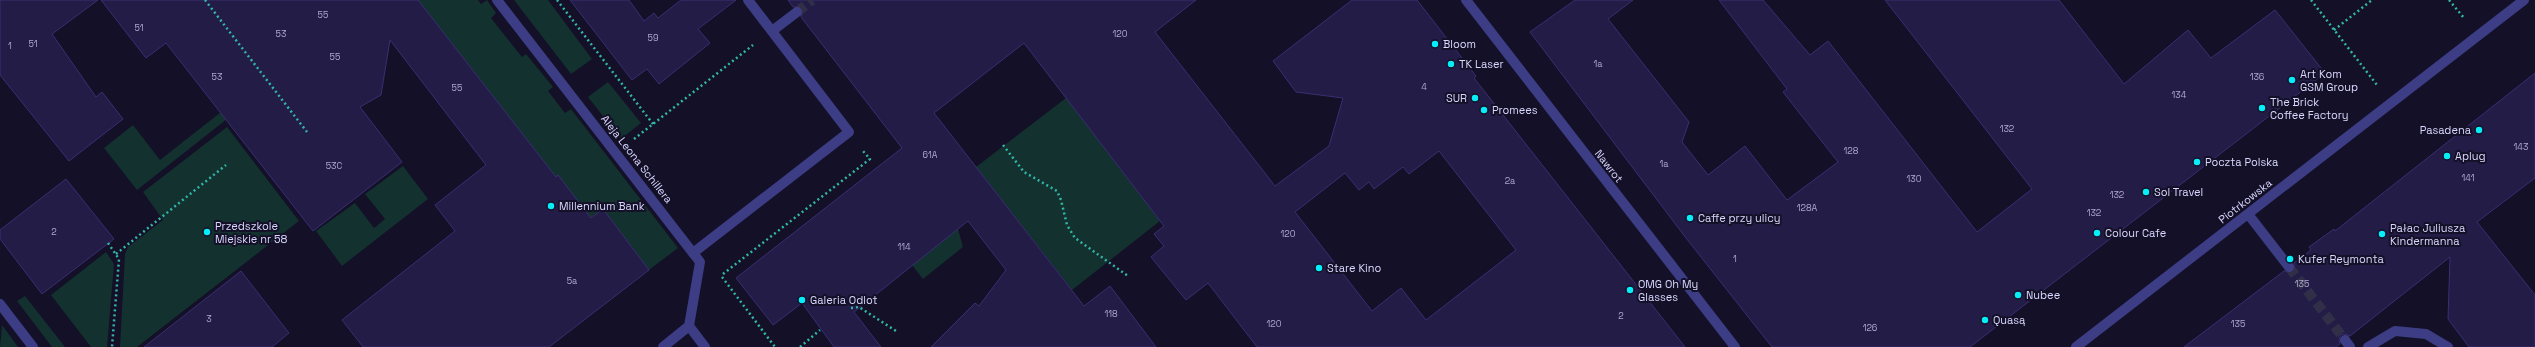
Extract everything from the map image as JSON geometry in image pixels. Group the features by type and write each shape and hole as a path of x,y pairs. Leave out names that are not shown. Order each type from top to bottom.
{"street":[{"name":"Aleja Leona Schillera","path":"497,0 700,262 689,326"},
{"path":"693,253 849,132 748,0"},
{"name":"Piotrkowska","path":"2076,347 2524,0"},
{"name":"Nawrot","path":"1469,1 1735,347"},
{"path":"772,31 797,12"},
{"path":"2248,214 2289,267"},
{"path":"0,304 33,347"},
{"path":"663,347 689,326 705,347"},
{"path":"2368,347 2394,331 2426,334 2448,347"}],"path":[{"path":"205,0 307,132"},
{"path":"557,0 653,124"},
{"path":"2311,0 2391,103"},
{"path":"2334,30 2372,0"},
{"path":"616,152 772,31"},
{"path":"775,347 721,275 870,159 849,132"},
{"path":"1003,146 1024,172 1057,191 1061,200 1067,225 1075,238 1128,276"},
{"path":"116,254 226,165"},
{"path":"108,243 119,259 112,347"},
{"path":"851,308 859,307 896,331"},
{"path":"800,347 820,330"}],"green space":[{"path":"418,0 478,0 481,4 487,0 496,13 491,18 522,57 526,54 553,87 548,91 565,113 571,109 678,248 649,270 603,209 590,218 558,176 555,176"},
{"path":"514,0 548,0 592,59 571,74"},
{"path":"608,82 641,123 621,139 588,97"},
{"path":"1066,98 1160,221 1072,290 976,167"},
{"path":"221,112 227,119 137,190 104,148 133,125 160,160"},
{"path":"227,127 299,221 137,347 120,347 125,254 128,247 163,220 143,192"},
{"path":"403,166 428,199 342,266 316,231 355,203 374,228 385,219 365,194"},
{"path":"958,229 963,247 923,279 912,265"},
{"path":"106,252 114,264 107,347 91,347 51,295"},
{"path":"25,296 65,347 52,347 17,301"},
{"path":"2,325 18,347 0,347"}],"building":[{"path":"0,0 98,0 52,34 96,97 102,92 123,119 69,161 0,75"},
{"path":"101,0 418,0 556,177 558,175 591,218 603,209 649,270 549,347 363,347 342,320 455,231 435,205 486,165 390,40 381,95 360,107 402,162 313,231 166,43 146,58"},
{"path":"570,0 629,0 644,21 654,13 658,18 681,0 736,0 698,29 710,43 659,84 647,69 632,80"},
{"path":"788,0 1196,0 1155,32 1275,186 1329,146 1343,98 1296,92 1273,61 1352,0 1417,0 1476,76 1474,78 1685,347 1257,347 1208,283 1186,300 1151,257 1164,246 1154,234 1164,226 1024,43 934,113 1084,306 1110,286 1156,347 931,347 975,303 979,306 1006,270 968,221 854,312 881,347 834,347 802,303 773,325 736,278 902,148 801,17 803,12 802,8 793,7","holes":["1439,151 1516,250 1426,320 1401,288 1372,311 1295,212 1345,173 1359,190 1369,182 1374,189 1403,167 1409,174"]},
{"path":"1575,0 1633,0 1608,19 1689,122 1682,142 1708,175 1745,146 1787,200 1838,162 1783,92 1787,89 1719,0 1763,0 1810,55 1828,41 1977,232 2032,189 1885,0 2059,0 2124,84 2188,30 2211,58 2275,10 2325,73 1970,347 1772,347 1686,238 1530,32"},
{"path":"2535,73 2535,178 2477,222 2535,295 2535,347 2469,347 2448,319 2450,257 2350,336 2345,334 2341,335 2339,340 2340,344 2336,347 2184,347 2284,271 2293,272 2295,269 2294,263 2311,250 2309,247 2334,229 2335,231"},
{"path":"66,179 114,239 42,294 0,239 0,230"},
{"path":"241,271 289,333 272,347 144,347"}],"tunnel":[{"path":"797,12 812,0"},
{"path":"2289,267 2345,340"}],"place":[{"name":"Bloom","path":"1435,44"},
{"name":"TK Laser","path":"1451,64"},
{"name":"Art Kom GSM Group","path":"2292,80"},
{"name":"SUR","path":"1475,98"},
{"name":"The Brick Coffee Factory","path":"2262,108"},
{"name":"Promees","path":"1484,110"},
{"name":"Pasadena","path":"2479,130"},
{"name":"Aplug","path":"2447,156"},
{"name":"Poczta Polska","path":"2197,162"},
{"name":"Sol Travel","path":"2146,192"},
{"name":"Millennium Bank","path":"551,206"},
{"name":"Caffe przy ulicy","path":"1690,218"},
{"name":"Przedszkole Miejskie nr 58","path":"207,232"},
{"name":"Colour Cafe","path":"2097,233"},
{"name":"Pałac Juliusza Kindermanna","path":"2382,234"},
{"name":"Kufer Reymonta","path":"2290,259"},
{"name":"Stare Kino","path":"1319,268"},
{"name":"OMG Oh My Glasses","path":"1630,290"},
{"name":"Nubee","path":"2018,295"},
{"name":"Galeria Odlot","path":"802,300"},
{"name":"Quasą","path":"1985,320"}]}
